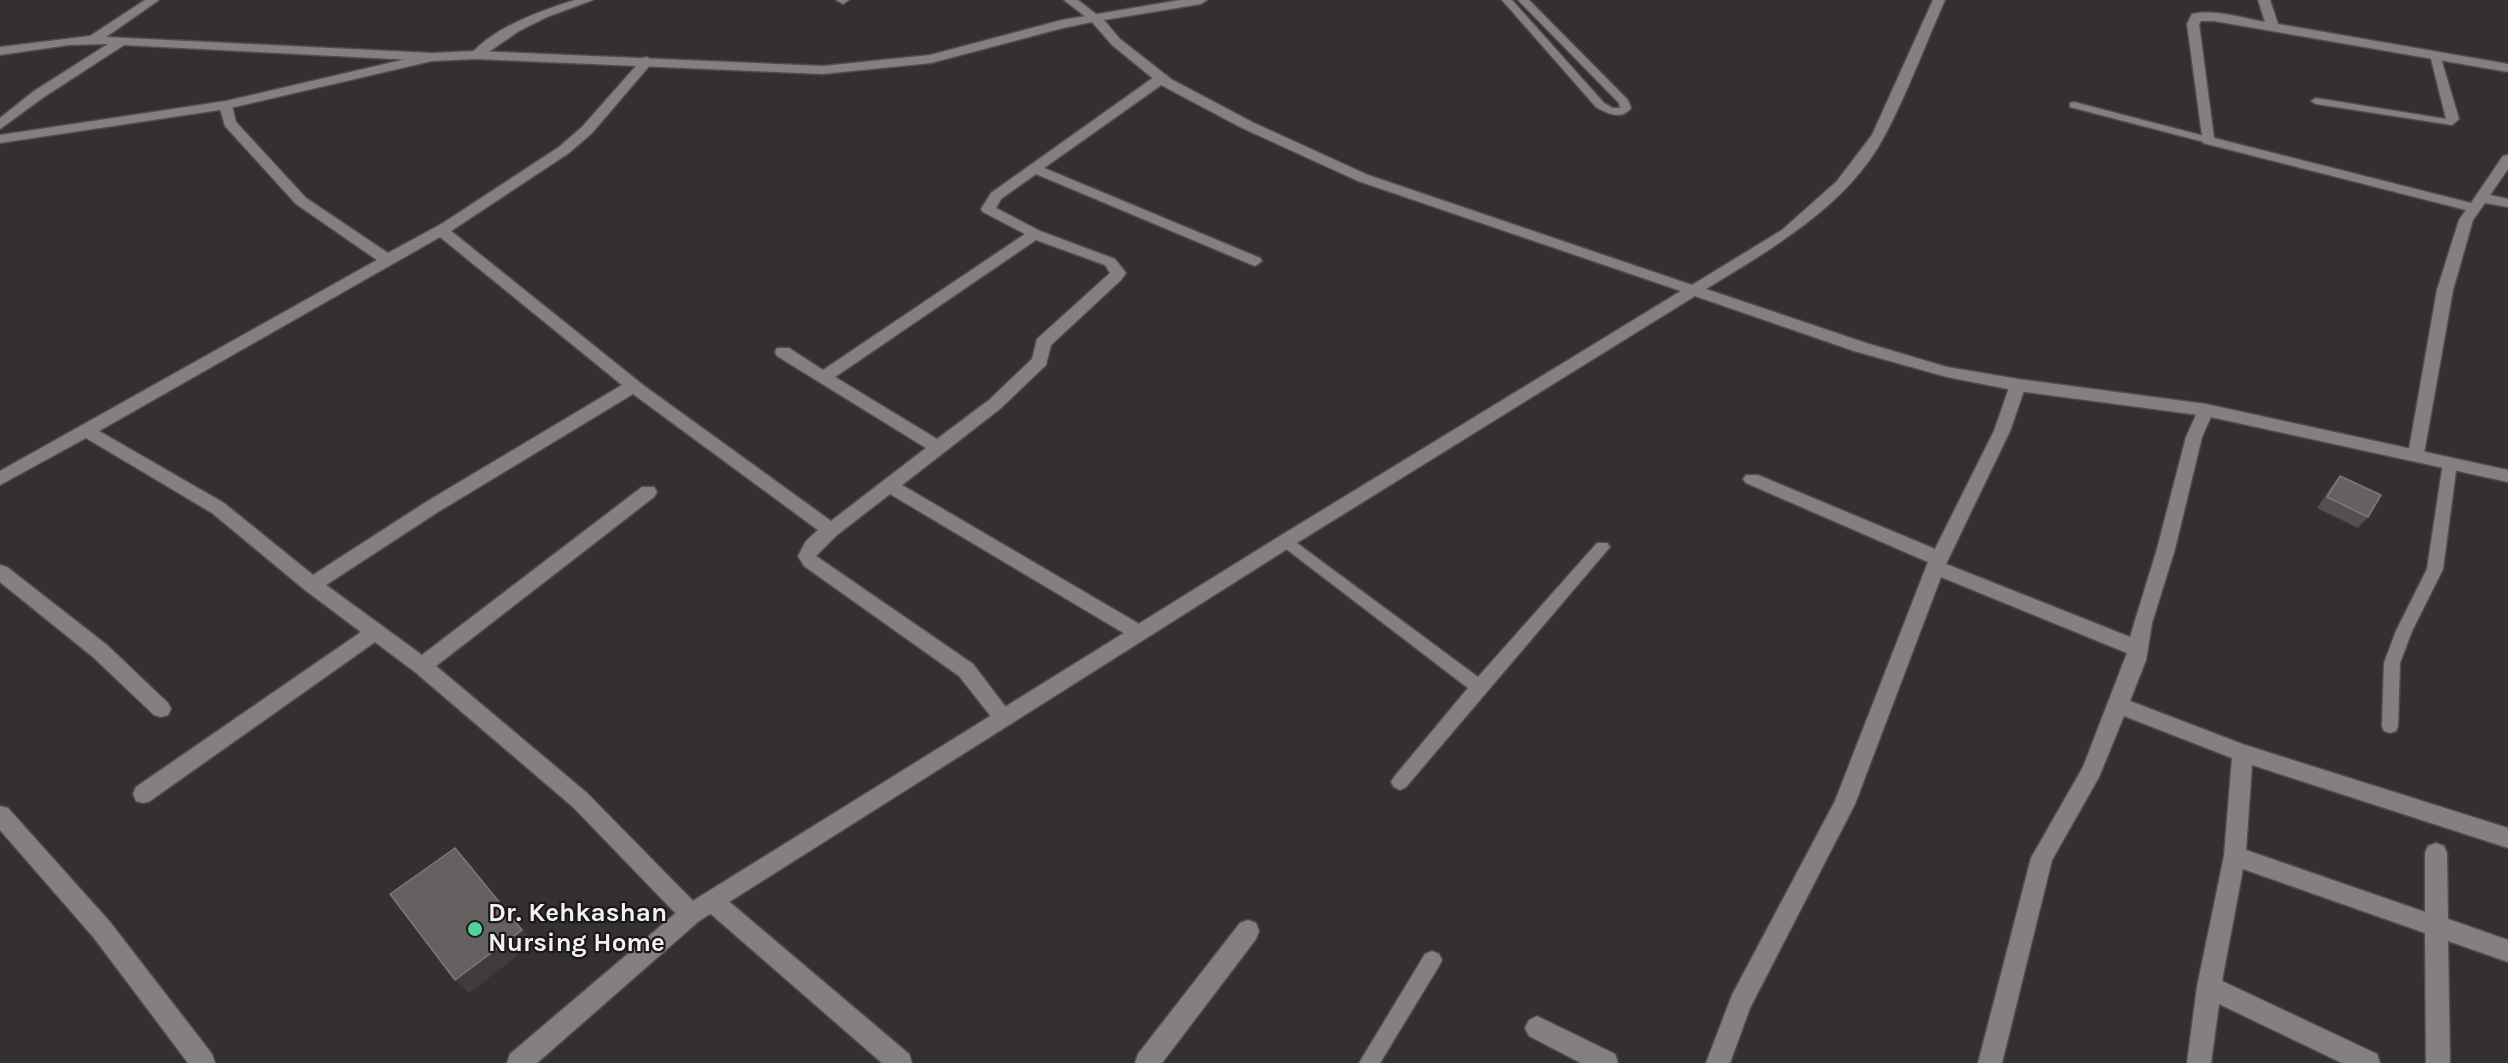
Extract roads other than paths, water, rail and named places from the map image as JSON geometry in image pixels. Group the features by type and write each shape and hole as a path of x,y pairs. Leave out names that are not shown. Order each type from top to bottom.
{"street":[{"path":"93,40 153,0"},
{"path":"540,0 543,14"},
{"path":"476,55 515,28 543,14 588,0"},
{"path":"1070,0 1095,18 1116,42 1162,78 1247,125 1363,178 1871,350 1947,372 2018,385 2206,410 2508,476"},
{"path":"0,51 69,41 93,40 432,57 476,55 823,70 887,65 931,58 1062,24 1201,0"},
{"path":"519,1063 691,914 1286,541 1787,233 1842,184 1878,136 1939,0"},
{"path":"2264,0 2272,26"},
{"path":"2508,68 2214,17 2196,17 2193,24 2208,140 2478,203 2508,202"},
{"path":"2,120 123,41"},
{"path":"0,139 226,105 432,57"},
{"path":"0,479 441,230 564,150 587,130 647,61"},
{"path":"1004,718 966,670 810,561 807,556 812,546 831,530 995,404 1040,361 1043,343 1118,273 1110,262 1035,234 988,209 996,196 1162,78"},
{"path":"226,105 230,123 302,201 388,260"},
{"path":"2417,455 2445,290 2466,220 2508,159"},
{"path":"1035,169 1255,261"},
{"path":"441,230 558,328 779,494 831,530"},
{"path":"824,377 1035,234"},
{"path":"783,352 938,448"},
{"path":"1718,1063 1740,1003 1844,804 1938,563 2002,431 2018,385"},
{"path":"312,585 432,507 635,386"},
{"path":"1990,1063 2042,858 2092,771 2119,706 2138,649 2142,623 2166,549 2194,438 2206,410"},
{"path":"86,430 218,508 312,585 422,666 580,800 691,914"},
{"path":"1752,479 1938,563 2138,649"},
{"path":"889,485 1139,633"},
{"path":"422,666 648,492"},
{"path":"0,572 100,651 161,709"},
{"path":"143,794 375,632"},
{"path":"2119,706 2243,753 2508,838"},
{"path":"2199,1063 2210,987 2235,856 2243,753"},
{"path":"0,815 102,930 203,1063"},
{"path":"2436,853 2438,1063"},
{"path":"2235,856 2436,924 2508,951"},
{"path":"712,901 900,1063"},
{"path":"1147,1063 1248,931"},
{"path":"2210,987 2368,1063"},
{"path":"1537,1028 1606,1063"}],"lane":[{"path":"1507,0 1600,105 1611,111 1623,111 1626,108 1624,102 1523,0"},
{"path":"2316,101 2448,123 2453,119 2434,55"},
{"path":"2074,105 2208,140"},
{"path":"2390,726 2392,663 2404,631 2435,568 2450,462"},
{"path":"1286,541 1479,687"},
{"path":"1400,782 1479,687 1602,548"},
{"path":"1369,1063 1432,960"}],"place":[{"name":"Dr. Kehkashan Nursing Home","path":"475,929"}]}
